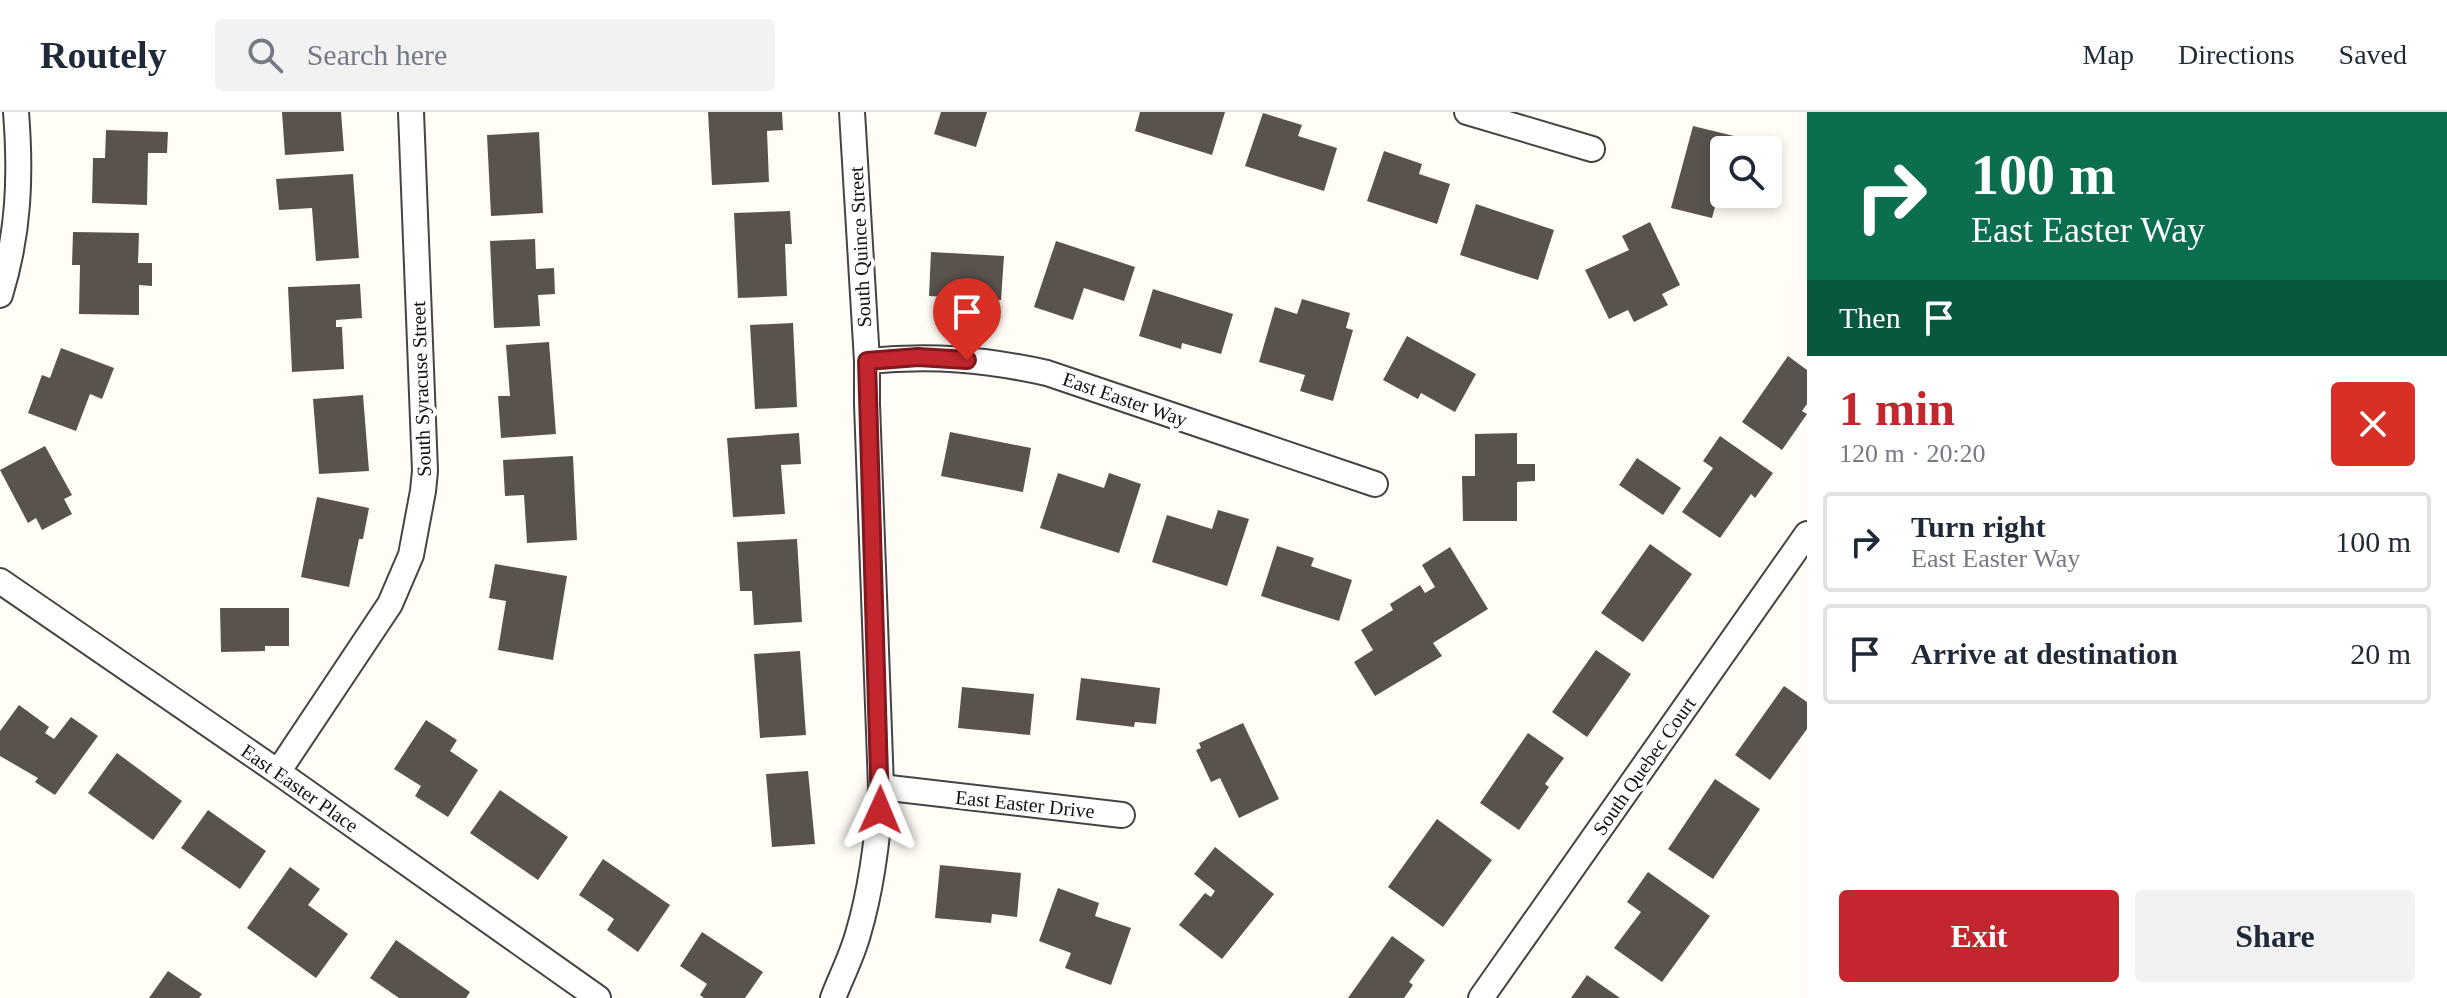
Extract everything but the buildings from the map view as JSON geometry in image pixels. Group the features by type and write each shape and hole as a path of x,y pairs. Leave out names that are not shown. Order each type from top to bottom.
{"street":[{"path":"0,295 16,216 20,168 16,112"},
{"name":"South Syracuse Street","path":"278,772 390,604 411,555 425,471 411,112"},
{"name":"South Quince Street","path":"833,998 858,936 871,880 881,787 867,361 852,112"},
{"path":"1467,112 1592,149"},
{"name":"East Easter Way","path":"867,361 945,358 1047,373 1375,484"},
{"name":"South Quebec Court","path":"1481,998 1807,534"},
{"name":"East Easter Place","path":"0,581 598,998"},
{"name":"East Easter Drive","path":"881,787 1122,815"}],"route":[{"path":"880,810 867,361 918,357 967,360"}]}
